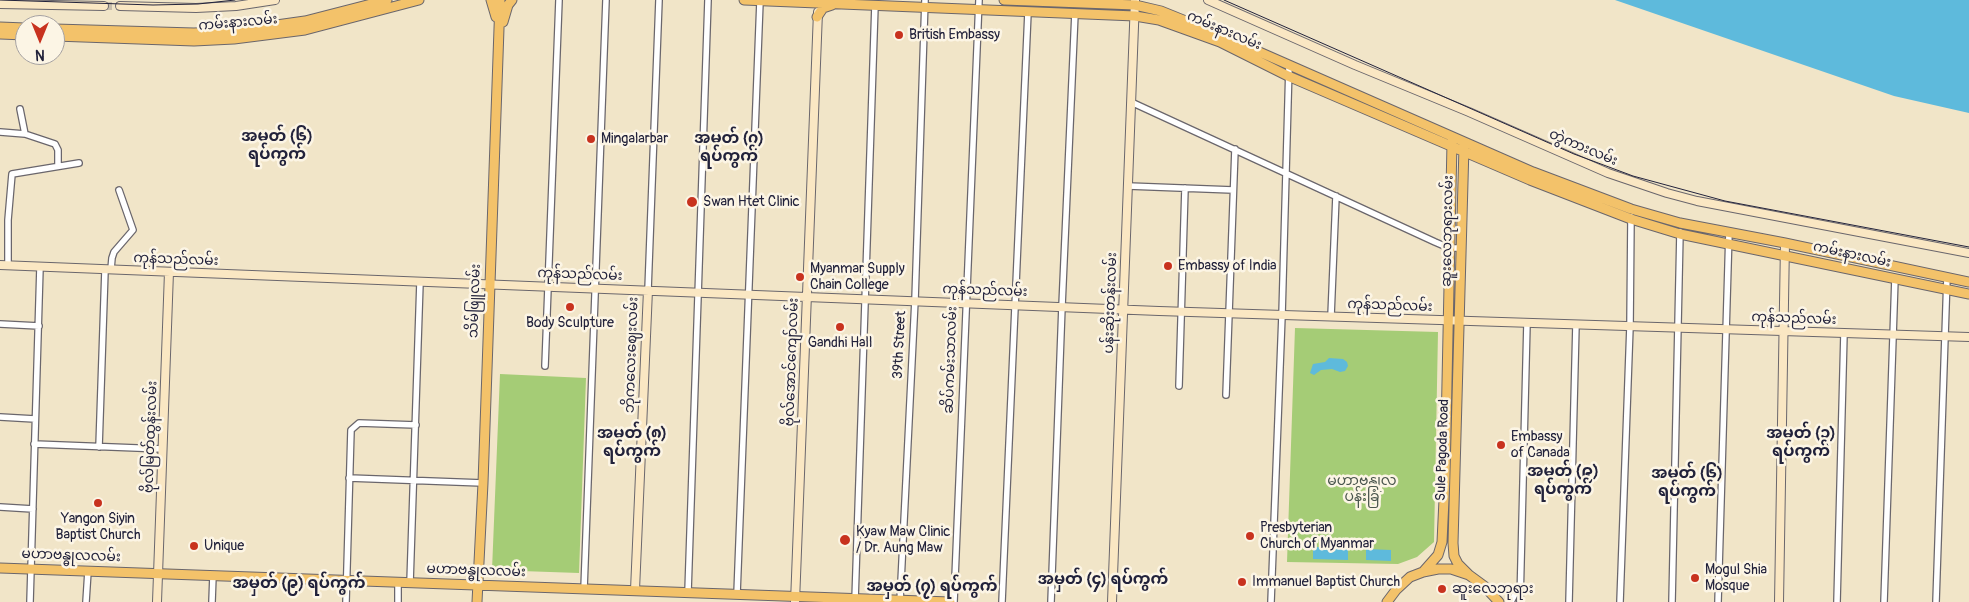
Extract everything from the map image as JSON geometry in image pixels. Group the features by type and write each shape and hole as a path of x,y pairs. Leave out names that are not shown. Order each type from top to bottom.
{"main road":[{"path":"120,6 196,8 236,6 275,0"},
{"name":"ကမ်းနားလမ်း","path":"305,25 387,0"},
{"name":"ကမ်းနားလမ်း","path":"65,30 194,41 243,38 419,0"},
{"path":"491,0 499,32"},
{"name":"သိမ်ဖြူလမ်း","path":"476,602 483,483 500,0"},
{"path":"499,32 508,5 512,0"},
{"name":"ကမ်းနားလမ်း","path":"744,0 875,5 979,5 1028,12 1135,16 1222,39 1289,66 1452,141"},
{"name":"ကမ်းနားလမ်း","path":"1004,0 1135,3 1176,16 1288,76 1464,146 1631,209 1680,223 1786,243 1969,282"},
{"name":"တွဲကားလမ်း","path":"1208,0 1608,173 1650,187 1697,201 1969,253"},
{"path":"803,2 813,8 818,17"},
{"name":"ဗိုလ်အောင်ကျော်လမ်း","path":"795,599 819,2"},
{"name":"ပန်းဆိုးတန်းလမ်း","path":"1112,602 1135,3"},
{"path":"0,4 104,6"},
{"path":"818,17 823,8 835,4"},
{"path":"0,26 15,27"},
{"path":"0,34 15,35"},
{"name":"ကမ်းနားလမ်း","path":"65,36 110,34"},
{"name":"ဆူးလေဘုရားလမ်း","path":"1448,320 1452,141"},
{"name":"ကမ်းနားလမ်း","path":"1464,146 1580,200 1631,219 1680,234 1785,254 1969,294"},
{"name":"ဆူးလေဘုရားလမ်း","path":"1461,321 1464,146"},
{"path":"1580,200 1583,191"},
{"path":"1778,602 1786,243"},
{"path":"1878,274 1879,264"},
{"name":"ကုန်သည်လမ်း","path":"4,265 1282,315 1969,337"},
{"name":"ဗိုလ်မြတ်ထွန်းလမ်း","path":"157,602 169,272"},
{"name":"ဘိုကလေးဈေးလမ်း","path":"635,590 648,290"},
{"name":"Sule Pagoda Road","path":"1422,572 1438,555 1442,542 1448,320"},
{"name":"Sule Pagoda Road","path":"1461,321 1453,543 1454,556 1458,564 1469,575"},
{"name":"မဟာဗန္ဓုလလမ်း","path":"0,568 31,571 213,575 398,585 410,583 584,588 737,594 795,599 952,602"},
{"path":"1387,602 1396,590 1410,577 1422,572 1451,569 1469,575 1484,586 1499,602"}],"street":[{"path":"545,366 559,0"},
{"path":"584,588 606,0"},
{"name":"ဘိုကလေးဈေးလမ်း","path":"648,290 659,0"},
{"path":"688,592 708,0"},
{"path":"737,594 760,1"},
{"name":"39th Street","path":"900,601 915,300 925,4"},
{"path":"855,600 875,5"},
{"name":"ဆိပ်ကမ်းသာလမ်း","path":"952,602 979,5"},
{"path":"1002,602 1028,12"},
{"path":"1051,602 1075,14"},
{"path":"1271,602 1289,66"},
{"path":"1131,102 1449,248 1461,248"},
{"path":"20,109 25,134"},
{"path":"0,132 25,134 55,144 58,150 58,166"},
{"path":"1226,395 1234,150"},
{"path":"4,265 12,174 79,163"},
{"path":"1128,186 1233,190"},
{"path":"1179,386 1185,188"},
{"path":"99,446 108,269 114,252 133,230 120,190"},
{"path":"1331,316 1336,196"},
{"path":"1620,602 1630,326 1631,209"},
{"path":"0,219 8,220"},
{"path":"1672,602 1680,223"},
{"path":"1718,602 1729,232"},
{"path":"30,602 40,267"},
{"path":"1936,602 1946,289 1948,277"},
{"path":"1884,602 1895,278"},
{"path":"410,583 420,282"},
{"path":"1520,602 1527,323"},
{"path":"0,324 39,326"},
{"path":"1568,602 1576,324"},
{"path":"1837,602 1844,333"},
{"path":"0,417 35,419"},
{"path":"346,602 351,430 359,423 416,425"},
{"path":"34,444 162,449"},
{"path":"349,478 483,483"},
{"path":"0,507 33,508"},
{"path":"86,602 88,571"},
{"path":"212,602 213,575"},
{"path":"1511,602 1520,584"},
{"path":"398,585 398,602"}],"green space":[{"name":"မဟာဗန္ဓုလ ပန်းခြံ","path":"1295,328 1438,332 1434,542 1417,557 1398,564 1287,562"},
{"path":"500,374 586,378 579,573 492,570"}],"water":[{"path":"1615,0 1969,0 1969,113 1894,96"},
{"path":"1329,358 1343,359 1347,362 1348,366 1345,371 1340,372 1332,369 1321,370 1314,375 1310,373 1313,364 1325,362"},
{"path":"1313,547 1348,548 1348,560 1313,559"},
{"path":"1366,549 1391,550 1391,561 1366,560"}],"tunnel":[{"path":"104,6 120,6"}],"tram line":[{"path":"0,0 153,5 198,4 235,0"},
{"path":"1224,0 1574,154 1633,176 1725,201 1969,247"}],"place":[{"name":"British Embassy","path":"899,35"},
{"name":"Mingalarbar","path":"591,139"},
{"name":"Swan Htet Clinic","path":"692,202"},
{"name":"Embassy of India","path":"1168,266"},
{"name":"Myanmar Supply Chain College","path":"800,277"},
{"name":"Body Sculpture","path":"570,307"},
{"name":"Gandhi Hall","path":"840,327"},
{"name":"Embassy of Canada","path":"1501,445"},
{"name":"Yangon Siyin Baptist Church","path":"98,503"},
{"name":"Presbyterian Church of Myanmar","path":"1250,536"},
{"name":"Kyaw Maw Clinic / Dr. Aung Maw","path":"845,540"},
{"name":"Unique","path":"194,546"},
{"name":"Mogul Shia Mosque","path":"1695,578"},
{"name":"Immanuel Baptist Church","path":"1242,582"},
{"name":"ဆူးလေဘုရား","path":"1442,589"}],"district":[{"name":"အမှတ် (၆) ရပ်ကွက်","path":"277,146"},
{"name":"အမှတ် (၇) ရပ်ကွက်","path":"729,148"},
{"name":"အမှတ် (၈) ရပ်ကွက်","path":"632,443"},
{"name":"အမှတ် (၃) ရပ်ကွက်","path":"1801,443"},
{"name":"အမှတ် (၉) ရပ်ကွက်","path":"1563,481"},
{"name":"အမှတ် (၆) ရပ်ကွက်","path":"1687,483"},
{"name":"အမှတ် (၄) ရပ်ကွက်","path":"1103,580"},
{"name":"အမှတ် (၉) ရပ်ကွက်","path":"299,584"},
{"name":"အမှတ် (၇) ရပ်ကွက်","path":"932,587"}]}
